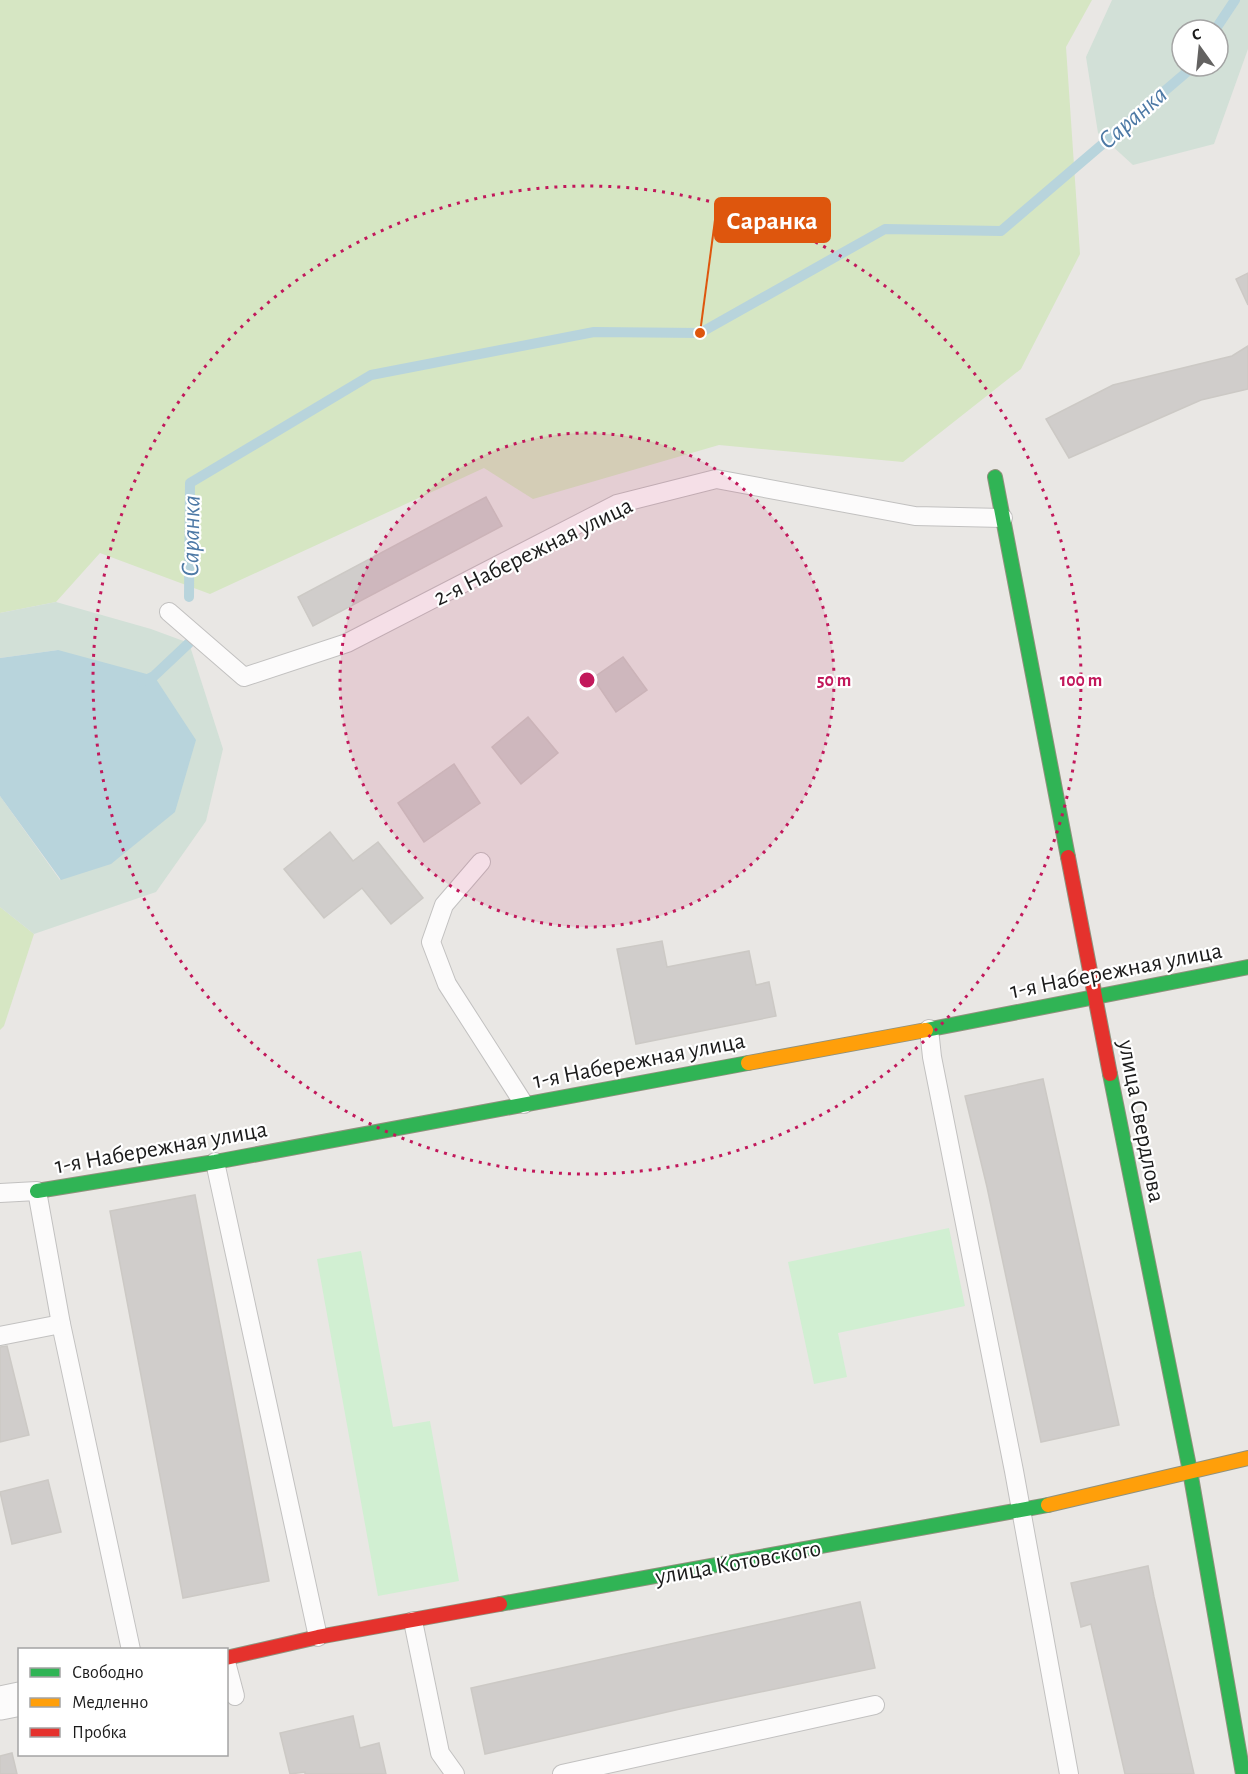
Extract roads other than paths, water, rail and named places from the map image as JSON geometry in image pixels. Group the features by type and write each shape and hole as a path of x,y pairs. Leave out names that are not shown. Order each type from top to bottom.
{"street":[{"name":"улица Свердлова","path":"995,477 1095,998 1190,1471 1243,1774"},
{"name":"1-я Набережная улица","path":"37,1191 215,1162 1095,998 1248,967"},
{"name":"улица Котовского","path":"228,1660 318,1637 1021,1511 1248,1458"},
{"path":"0,1704 18,1700"}],"lane":[{"name":"2-я Набережная улица","path":"169,612 244,677 347,643 617,504 716,479 915,516 1003,518"},
{"path":"481,862 444,905 431,942 447,984 524,1104"},
{"path":"928,1029 1069,1774"},
{"path":"215,1162 318,1637"},
{"path":"0,1193 37,1191 61,1324 131,1648"},
{"path":"0,1336 61,1324"},
{"path":"413,1621 440,1753 455,1774"},
{"path":"228,1668 235,1696"},
{"path":"1228,1694 1248,1692"},
{"path":"562,1774 875,1706"}],"water":[{"path":"58,650 154,676 196,740 175,812 111,864 61,880 0,796 0,658"}],"waterway":[{"name":"Саранка","path":"1223,18 1235,0"},
{"name":"Саранка","path":"189,597 190,483 371,375 594,332 700,333 885,229 1001,231 1180,78"},
{"name":"Саранка","path":"142,682 154,676 189,643"}],"place":[{"name":"Саранка","path":"700,333"}]}
